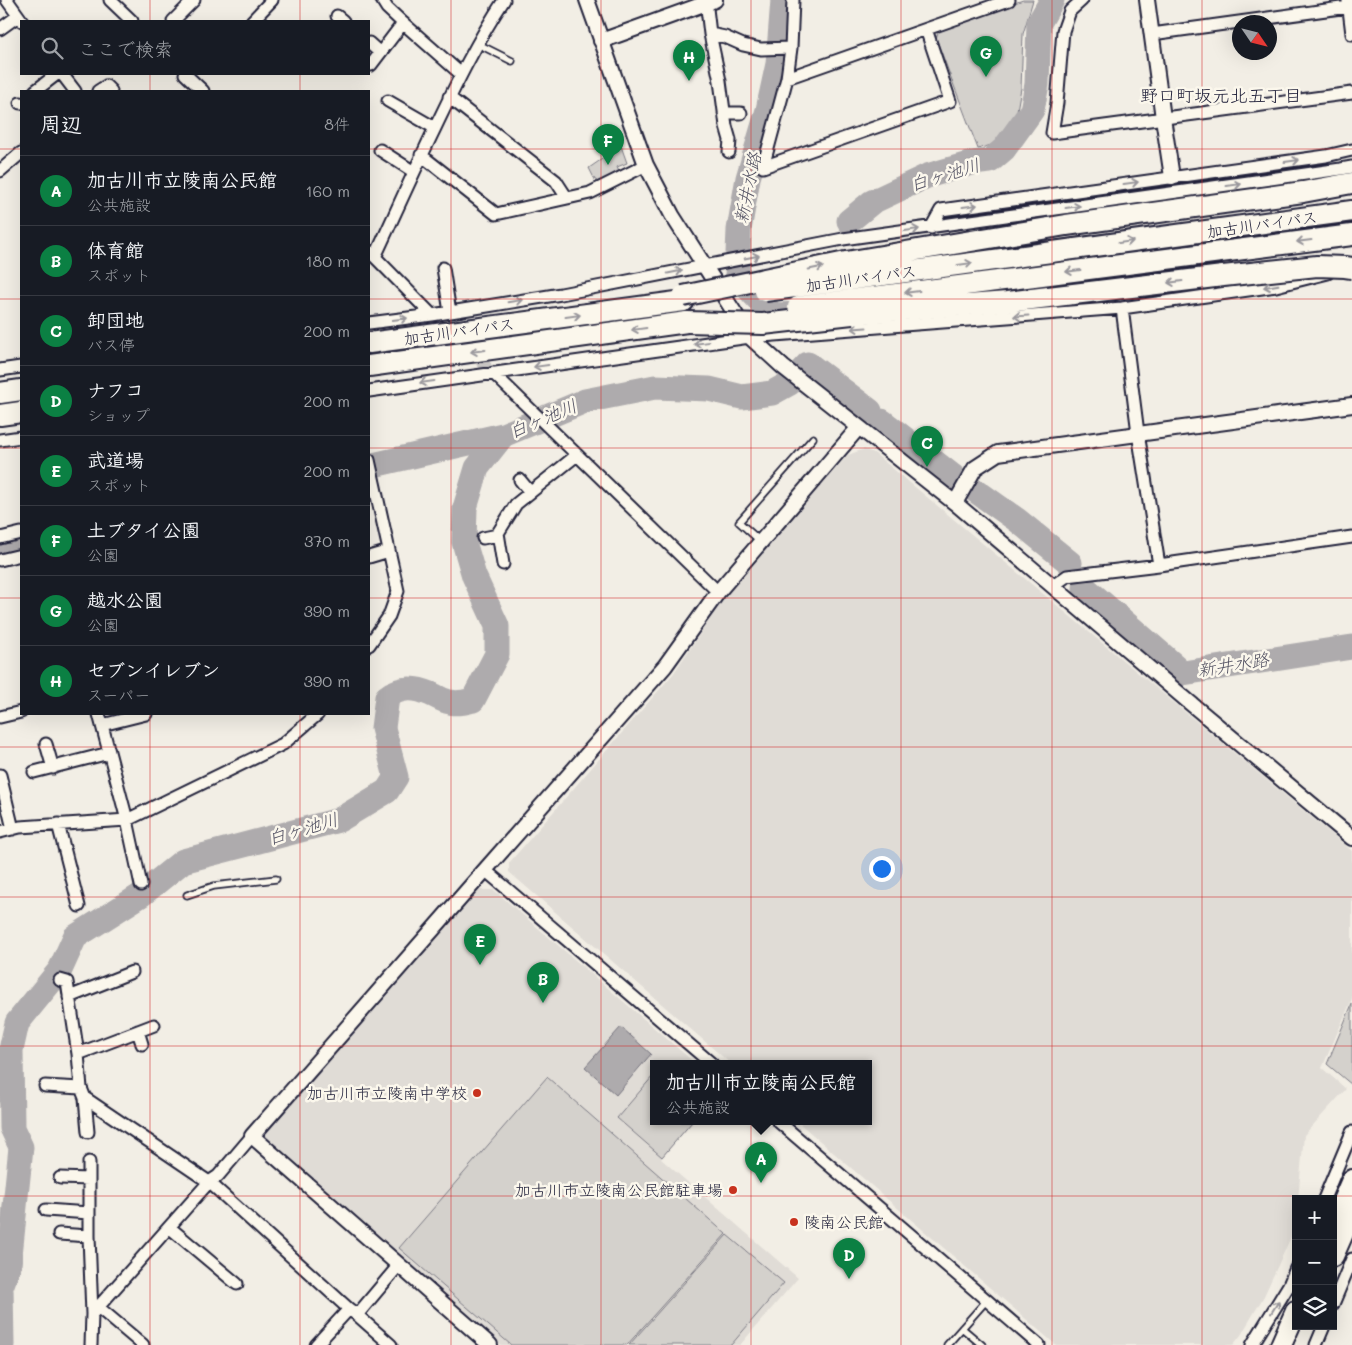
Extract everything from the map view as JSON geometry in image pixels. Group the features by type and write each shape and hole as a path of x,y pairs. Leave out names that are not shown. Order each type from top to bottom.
{"highway":[{"path":"849,289 1066,226 1352,183"},
{"name":"加古川バイパス","path":"370,366 687,322 849,289 1352,211"},
{"name":"加古川バイパス","path":"370,343 613,310 683,298 849,289 1352,235"},
{"path":"849,289 1007,302 1317,266 1344,266 1352,268"},
{"path":"0,393 20,390"},
{"path":"0,415 20,412"},
{"path":"1337,1215 1352,1180"},
{"path":"1337,1247 1352,1213"},
{"path":"1281,1345 1292,1320"},
{"path":"1294,1345 1300,1330"}],"street":[{"path":"7,0 21,19"},
{"path":"110,0 122,4 131,20"},
{"path":"174,20 194,0"},
{"path":"253,20 272,0"},
{"path":"382,0 387,8 403,23 461,74"},
{"path":"432,315 372,254 414,172 449,97 504,0"},
{"path":"586,0 646,165 672,215 750,337 804,384 956,503 1352,838"},
{"path":"793,0 791,48 787,78 763,167 950,101 926,29"},
{"path":"787,78 1009,0"},
{"path":"1082,0 1070,11 1063,31 1057,103 1052,133 1352,93"},
{"path":"1147,0 1172,178"},
{"path":"601,41 709,1 710,34 720,81 724,114 730,140 730,152"},
{"path":"1152,34 1348,4 1352,34"},
{"path":"0,30 32,14"},
{"path":"372,65 403,23"},
{"path":"710,34 761,49 791,48"},
{"path":"370,44 380,53"},
{"path":"36,90 56,75"},
{"path":"63,75 74,90"},
{"path":"188,75 202,90"},
{"path":"100,90 106,86 110,90"},
{"path":"449,97 556,181 567,198"},
{"path":"388,101 435,128"},
{"path":"724,114 740,114"},
{"path":"380,150 414,172"},
{"path":"931,228 942,210 1326,156 1352,150"},
{"path":"0,171 20,154"},
{"path":"421,155 496,214 590,192 646,165"},
{"path":"370,323 561,294 843,239 931,228 1352,166"},
{"path":"443,268 450,312"},
{"path":"370,391 750,337 1122,308 1276,286 1352,268"},
{"path":"1122,308 1138,433 1159,565"},
{"path":"0,370 20,367"},
{"path":"493,373 718,592"},
{"path":"956,503 975,468 998,453 1352,405"},
{"path":"95,1311 209,1182 218,1176 665,666 718,592 859,427"},
{"path":"0,440 19,440"},
{"path":"503,564 498,533 516,504 576,454"},
{"path":"370,465 373,500 389,551 398,591 389,616 370,644"},
{"path":"520,480 530,492"},
{"path":"0,538 20,533"},
{"path":"483,538 498,535"},
{"path":"1053,586 1067,576 1159,565 1352,537"},
{"path":"370,557 389,551"},
{"path":"0,560 20,555"},
{"path":"0,716 20,712"},
{"path":"137,715 101,719 141,884"},
{"path":"0,832 20,827 126,820 283,744 317,715"},
{"path":"46,744 53,768"},
{"path":"34,772 109,753"},
{"path":"0,775 13,829"},
{"path":"58,824 79,906"},
{"path":"485,870 707,1060"},
{"path":"69,997 132,972"},
{"path":"60,980 66,982 69,997 88,1132"},
{"path":"78,1054 154,1025"},
{"path":"138,1031 142,1044"},
{"path":"45,1086 83,1093 209,1182 391,1345"},
{"path":"782,1125 1039,1345"},
{"path":"1326,1195 1352,1132"},
{"path":"252,1136 490,1345"},
{"path":"90,1162 89,1236 95,1311 91,1345"},
{"path":"60,1178 89,1179"},
{"path":"46,1210 89,1213"},
{"path":"169,1227 237,1284"},
{"path":"59,1234 89,1236"},
{"path":"1337,1295 1352,1259"},
{"path":"316,1345 399,1265"},
{"path":"1252,1345 1292,1278"},
{"path":"95,1311 143,1345"},
{"path":"1316,1345 1322,1330"}],"lane":[{"path":"478,44 512,61"},
{"path":"761,542 739,522 813,438"},
{"path":"187,895 214,886 276,879"},
{"path":"947,1345 986,1300"},
{"path":"962,1328 982,1345"}],"shaded area":[{"path":"1023,0 1033,0 1023,34 1021,88 1016,116 1002,138 991,145 978,149 936,38 939,30"},
{"path":"621,146 627,163 617,167 619,172 597,182 589,168"},
{"path":"864,449 874,453 1352,851 1352,999 1322,1068 1346,1089 1304,1135 1298,1195 1292,1195 1292,1235 1264,1296 1233,1345 1056,1345 801,1125 872,1125 872,1060 726,1060 509,872 509,863 673,674 731,588 848,455"},
{"name":"加古川市立陵南中学校","path":"479,890 494,890 691,1060 650,1060 650,1125 690,1125 661,1159 798,1278 740,1345 501,1345 266,1142 266,1133"},
{"path":"1352,1004 1352,1085 1327,1064"},
{"path":"621,1027 651,1054 616,1095 585,1067"},
{"path":"547,1077 726,1234 627,1345 511,1345 399,1248"},
{"path":"650,1080 650,1125 689,1125 662,1157 617,1118"},
{"path":"727,1235 784,1283 731,1345 629,1345"}],"waterway":[{"name":"新井水路","path":"783,0 778,64 768,110 748,178 739,230 737,276 773,315 803,314"},
{"name":"白ヶ池川","path":"849,221 872,202 927,176 972,163 990,161 1004,149 1032,110 1037,84 1039,23 1052,0"},
{"name":"白ヶ池川","path":"2,1345 1,1287 9,1265 21,1147 12,1128 11,1050 17,1023 60,970 75,937 141,895 183,861 339,820 387,791 396,777 383,728 387,697 392,693 403,689 414,689 453,703 473,700 497,654 497,626 474,576 464,542 465,508 477,468 503,435 585,401 655,387 709,389 742,397 772,393 790,383 808,364 870,411"},
{"name":"新井水路","path":"882,421 954,477"},
{"path":"370,466 503,435"},
{"name":"新井水路","path":"976,491 1017,520 1070,563"},
{"path":"0,550 20,545"},
{"name":"新井水路","path":"1085,588 1183,673 1352,647"}],"tunnel":[{"path":"432,315 493,373"}],"place":[{"name":"越水公園","path":"986,77"},
{"name":"セブンイレブン","path":"689,81"},
{"name":"土ブタイ公園","path":"608,165"},
{"name":"卸団地","path":"927,467"},
{"name":"武道場","path":"480,965"},
{"name":"体育館","path":"543,1003"},
{"name":"加古川市立陵南中学校","path":"477,1093"},
{"name":"加古川市立陵南公民館","path":"761,1183"},
{"name":"加古川市立陵南公民館駐車場","path":"733,1190"},
{"name":"陵南公民館","path":"794,1222"},
{"name":"ナフコ","path":"849,1279"}],"district":[{"name":"野口町坂元北五丁目","path":"1221,96"}]}
